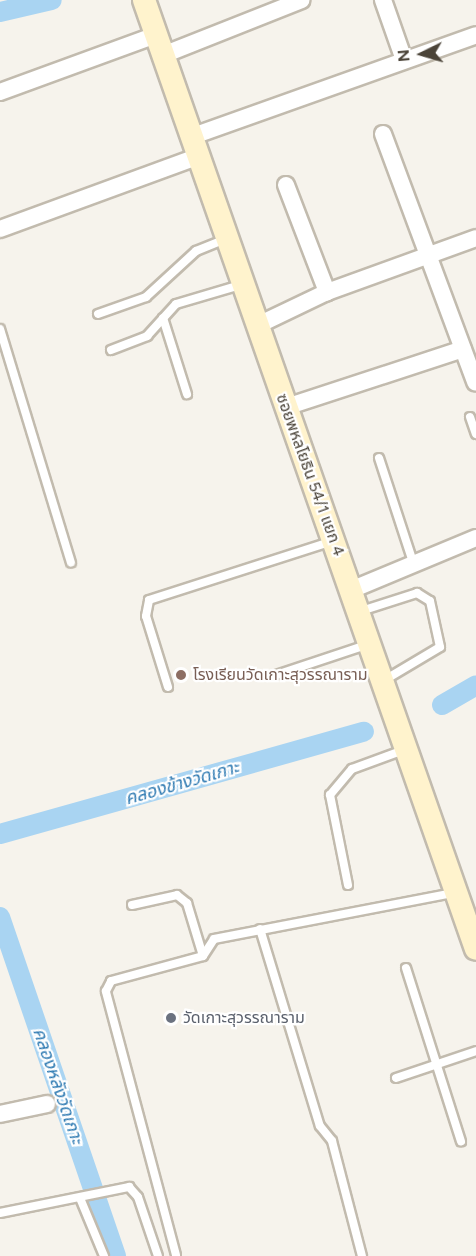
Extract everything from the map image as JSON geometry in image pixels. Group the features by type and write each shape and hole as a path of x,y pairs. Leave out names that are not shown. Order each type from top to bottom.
{"street":[{"name":"ซอยพหลโยธิน 54/1 แยก 4","path":"144,0 228,237 256,326 475,944"},
{"path":"0,92 302,0"},
{"path":"382,0 404,60"},
{"path":"0,229 404,60 476,34"},
{"path":"383,134 475,382"},
{"path":"286,185 327,292"},
{"path":"256,326 327,292 476,238"},
{"path":"286,407 463,349"},
{"path":"351,590 476,538"},
{"path":"0,1114 47,1104"}],"lane":[{"path":"98,314 146,297 196,251 228,237"},
{"path":"111,350 147,336 176,304 244,284"},
{"path":"163,318 187,394"},
{"path":"0,329 71,562"},
{"path":"470,417 476,434"},
{"path":"379,458 414,565"},
{"path":"168,687 146,616 149,600 333,541"},
{"path":"359,612 417,593 430,601 441,648 383,681"},
{"path":"279,674 369,644"},
{"path":"348,885 330,795 352,769 406,749"},
{"path":"176,1255 106,991 111,981 203,956 214,939 457,893"},
{"path":"132,905 177,895 187,903 203,956"},
{"path":"260,929 320,1126 332,1141 362,1256"},
{"path":"406,968 461,1141"},
{"path":"396,1078 476,1051"},
{"path":"0,1213 109,1190 134,1190 158,1256"},
{"path":"83,1197 104,1256"}],"waterway":[{"path":"0,12 52,0"},
{"name":"คลองข้างวัดเกาะ","path":"442,705 476,685"},
{"name":"คลองข้างวัดเกาะ","path":"0,834 364,732"},
{"name":"คลองหลังวัดเกาะ","path":"0,917 116,1256"}],"place":[{"name":"โรงเรียนวัดเกาะสุวรรณาราม","path":"181,675"},
{"name":"วัดเกาะสุวรรณาราม","path":"171,1018"}]}
